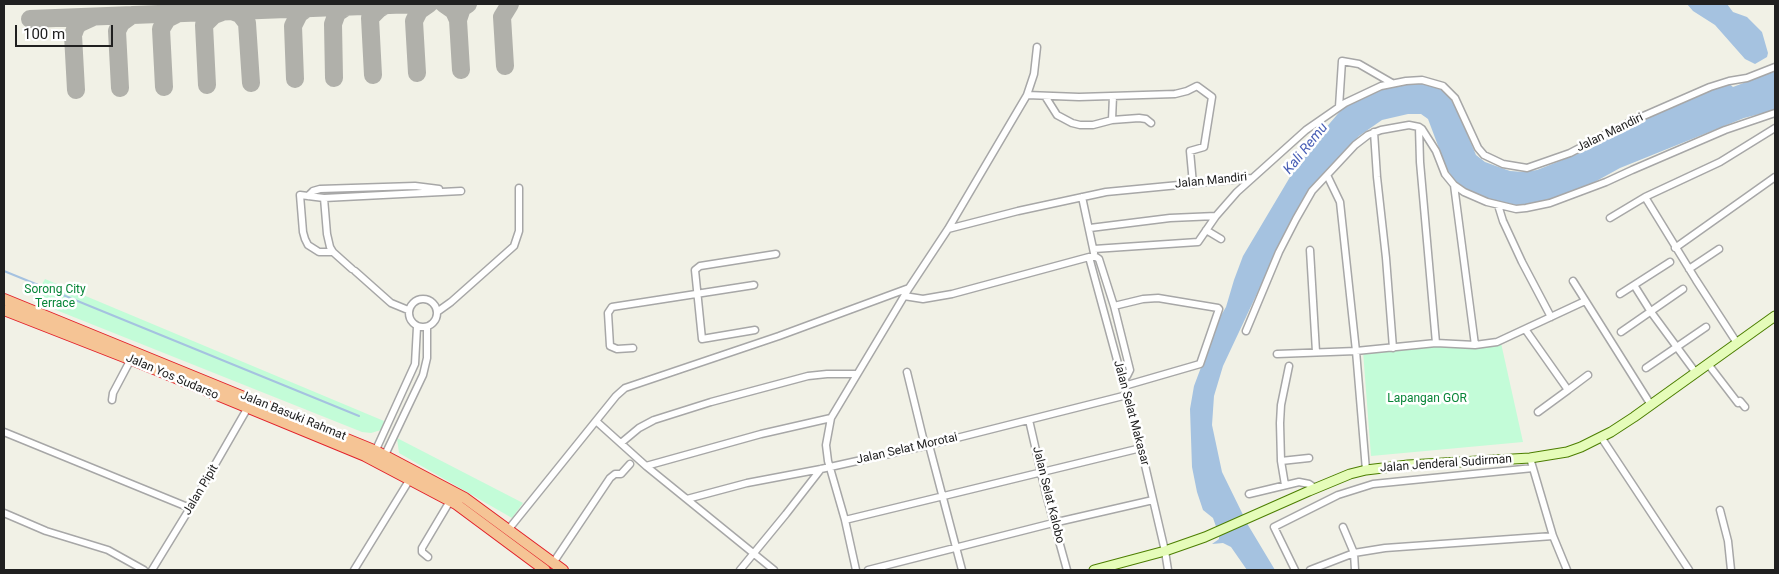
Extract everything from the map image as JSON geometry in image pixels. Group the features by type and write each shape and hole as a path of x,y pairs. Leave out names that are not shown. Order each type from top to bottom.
{"highway":[{"name":"Jalan Basuki Rahmat","path":"4,299 25,312 378,458 465,498 508,530 523,547 563,570"},
{"name":"Jalan Yos Sudarso","path":"4,310 25,312 131,359 157,366 247,409 378,458 410,480 450,501 523,547 544,570"}],"main road":[{"name":"Jalan Jenderal Sudirman","path":"1094,570 1166,551 1205,537 1315,488 1366,470 1408,465 1530,458 1566,452 1611,432 1775,316"}],"street":[{"path":"856,570 845,520 829,467 826,445 831,418 904,296 948,229 1027,95 1034,74 1037,47"},
{"path":"1339,107 1342,61 1359,64 1392,84"},
{"name":"Jalan Mandiri","path":"948,229 1018,211 1106,192 1252,178 1306,130 1339,107 1363,93 1392,84 1422,80 1443,86 1455,98 1478,148 1484,155 1503,164 1527,168 1570,153 1632,121 1710,87 1748,78 1775,68"},
{"path":"1027,95 1113,96 1175,94 1197,86 1212,97 1204,147 1190,151 1193,184"},
{"path":"1045,96 1057,114 1072,123 1086,126 1112,120 1141,118 1151,123"},
{"path":"1112,120 1113,96"},
{"path":"1246,331 1279,252 1312,191 1355,145 1374,132 1410,125 1419,127 1436,150 1445,174 1454,185 1464,192 1487,202 1516,209 1550,202 1606,182 1725,130 1775,113"},
{"path":"1419,127 1420,162 1436,343"},
{"path":"1610,218 1645,197 1720,162 1775,128"},
{"path":"1374,132 1393,348"},
{"path":"1327,175 1340,202 1356,351 1366,470"},
{"path":"1676,248 1775,177"},
{"path":"904,296 923,299 952,294 1093,254 1196,242 1216,216 1252,178"},
{"path":"1454,185 1475,344"},
{"path":"308,196 313,191 320,189 348,188 415,186 449,191"},
{"path":"348,188 348,196"},
{"path":"437,312 451,302 514,246 519,231 519,188"},
{"path":"333,252 319,252 308,245 303,232 300,195 324,198 461,190"},
{"path":"1645,197 1737,343"},
{"path":"324,198 328,238 333,252 391,303 408,310"},
{"path":"1082,198 1090,228 1093,254 1099,259 1114,306 1130,370 1127,376 1122,378"},
{"path":"1498,205 1522,262 1551,317"},
{"path":"1090,228 1170,218 1216,216"},
{"path":"1206,230 1221,239"},
{"path":"1689,269 1719,249"},
{"path":"1310,250 1316,352"},
{"path":"755,330 702,338 694,274 698,267 776,254"},
{"name":"Jalan Selat Makasar","path":"1093,254 1166,551 1168,570"},
{"path":"1620,294 1670,262"},
{"path":"1573,281 1651,405"},
{"path":"633,348 614,349 610,346 608,314 612,307 754,285"},
{"path":"1634,285 1650,312 1696,373"},
{"path":"508,530 616,396 625,388 779,336 909,288"},
{"path":"1621,332 1683,289"},
{"path":"1114,306 1146,298 1158,298 1219,309 1200,364 1124,386"},
{"path":"424,299 430,301 435,306 436,318 433,324 427,327 418,327 408,317 408,310 417,300 424,299"},
{"path":"1277,354 1356,351 1436,343 1475,344 1497,342 1585,302"},
{"path":"378,458 415,364 418,327"},
{"path":"378,458 423,375 427,358 427,327"},
{"path":"1646,368 1706,328"},
{"path":"1525,329 1568,390"},
{"path":"112,400 113,393 131,359"},
{"path":"1708,364 1738,403 1740,401 1745,407"},
{"path":"1285,485 1281,461 1280,405 1289,366"},
{"path":"907,372 962,570"},
{"path":"621,443 654,420 711,402 808,376 856,374"},
{"path":"1538,412 1588,375"},
{"name":"Jalan Selat Morotai","path":"687,499 747,483 821,469 927,445 1127,395"},
{"name":"Jalan Pipit","path":"152,570 247,409"},
{"path":"646,466 761,434 831,418"},
{"name":"Jalan Selat Kalobo","path":"1029,420 1053,523 1067,570"},
{"path":"596,421 646,466 774,570"},
{"path":"4,432 190,508"},
{"path":"1601,437 1688,570"},
{"path":"845,520 1141,448"},
{"path":"1281,461 1309,458"},
{"path":"1530,458 1554,536 1567,570"},
{"path":"553,563 610,478 615,474 621,474 630,464"},
{"path":"1295,570 1274,527 1338,494 1373,484 1533,468"},
{"path":"740,570 821,469"},
{"path":"354,570 410,480"},
{"path":"1332,481 1338,494"},
{"path":"1249,494 1303,482 1315,488"},
{"path":"868,570 1053,523 1153,500"},
{"path":"428,557 422,552 423,544 450,501"},
{"path":"1720,510 1727,536 1731,570"},
{"path":"4,513 39,528 108,550 144,570"},
{"path":"1343,527 1354,553 1355,570"},
{"path":"1310,570 1354,553 1385,548 1554,536"}],"green space":[{"name":"Sorong City Terrace","path":"45,279 384,421 381,430 371,433 362,432 36,302 36,295"},
{"name":"Lapangan GOR","path":"1501,343 1523,442 1371,456 1363,351"},
{"path":"397,438 523,503 512,518 399,453"}],"water":[{"path":"1687,4 1727,4 1733,12 1747,17 1762,32 1768,53 1767,57 1755,64 1745,59 1715,25 1693,11"},
{"path":"1775,71 1775,110 1744,118 1620,168 1591,184 1556,198 1521,206 1492,202 1469,193 1457,185 1446,167 1428,119 1421,114 1408,114 1382,120 1359,136 1303,199 1223,366 1214,396 1212,425 1222,472 1248,525 1275,570 1247,570 1231,547 1223,543 1212,544 1219,539 1219,535 1213,518 1203,510 1192,467 1190,409 1194,386 1220,317 1226,307 1243,256 1290,177 1324,130 1342,109 1360,97 1385,87 1411,83 1431,83 1447,93 1457,110 1476,155 1485,162 1510,171 1524,172 1537,170 1585,151 1618,132 1727,82 1733,87"}],"waterway":[{"path":"4,271 359,416"}],"taxiway":[{"path":"30,19 415,4"},
{"path":"417,73 414,21 419,11 429,4"},
{"path":"444,4 454,11 458,20"},
{"path":"461,70 458,20 462,8 468,4"},
{"path":"505,66 502,17 510,4"},
{"path":"373,75 370,18 386,5"},
{"path":"334,78 333,24 337,13 346,7"},
{"path":"295,79 293,26 299,14 306,9"},
{"path":"232,11 240,14 247,23 251,83"},
{"path":"207,85 204,25 214,15 222,12"},
{"path":"164,87 161,29 167,19 179,13"},
{"path":"120,88 117,31 121,23 132,15"},
{"path":"76,90 73,35 80,23 93,17"}],"water label":[{"name":"Kali Remu","path":"1306,149"}]}
